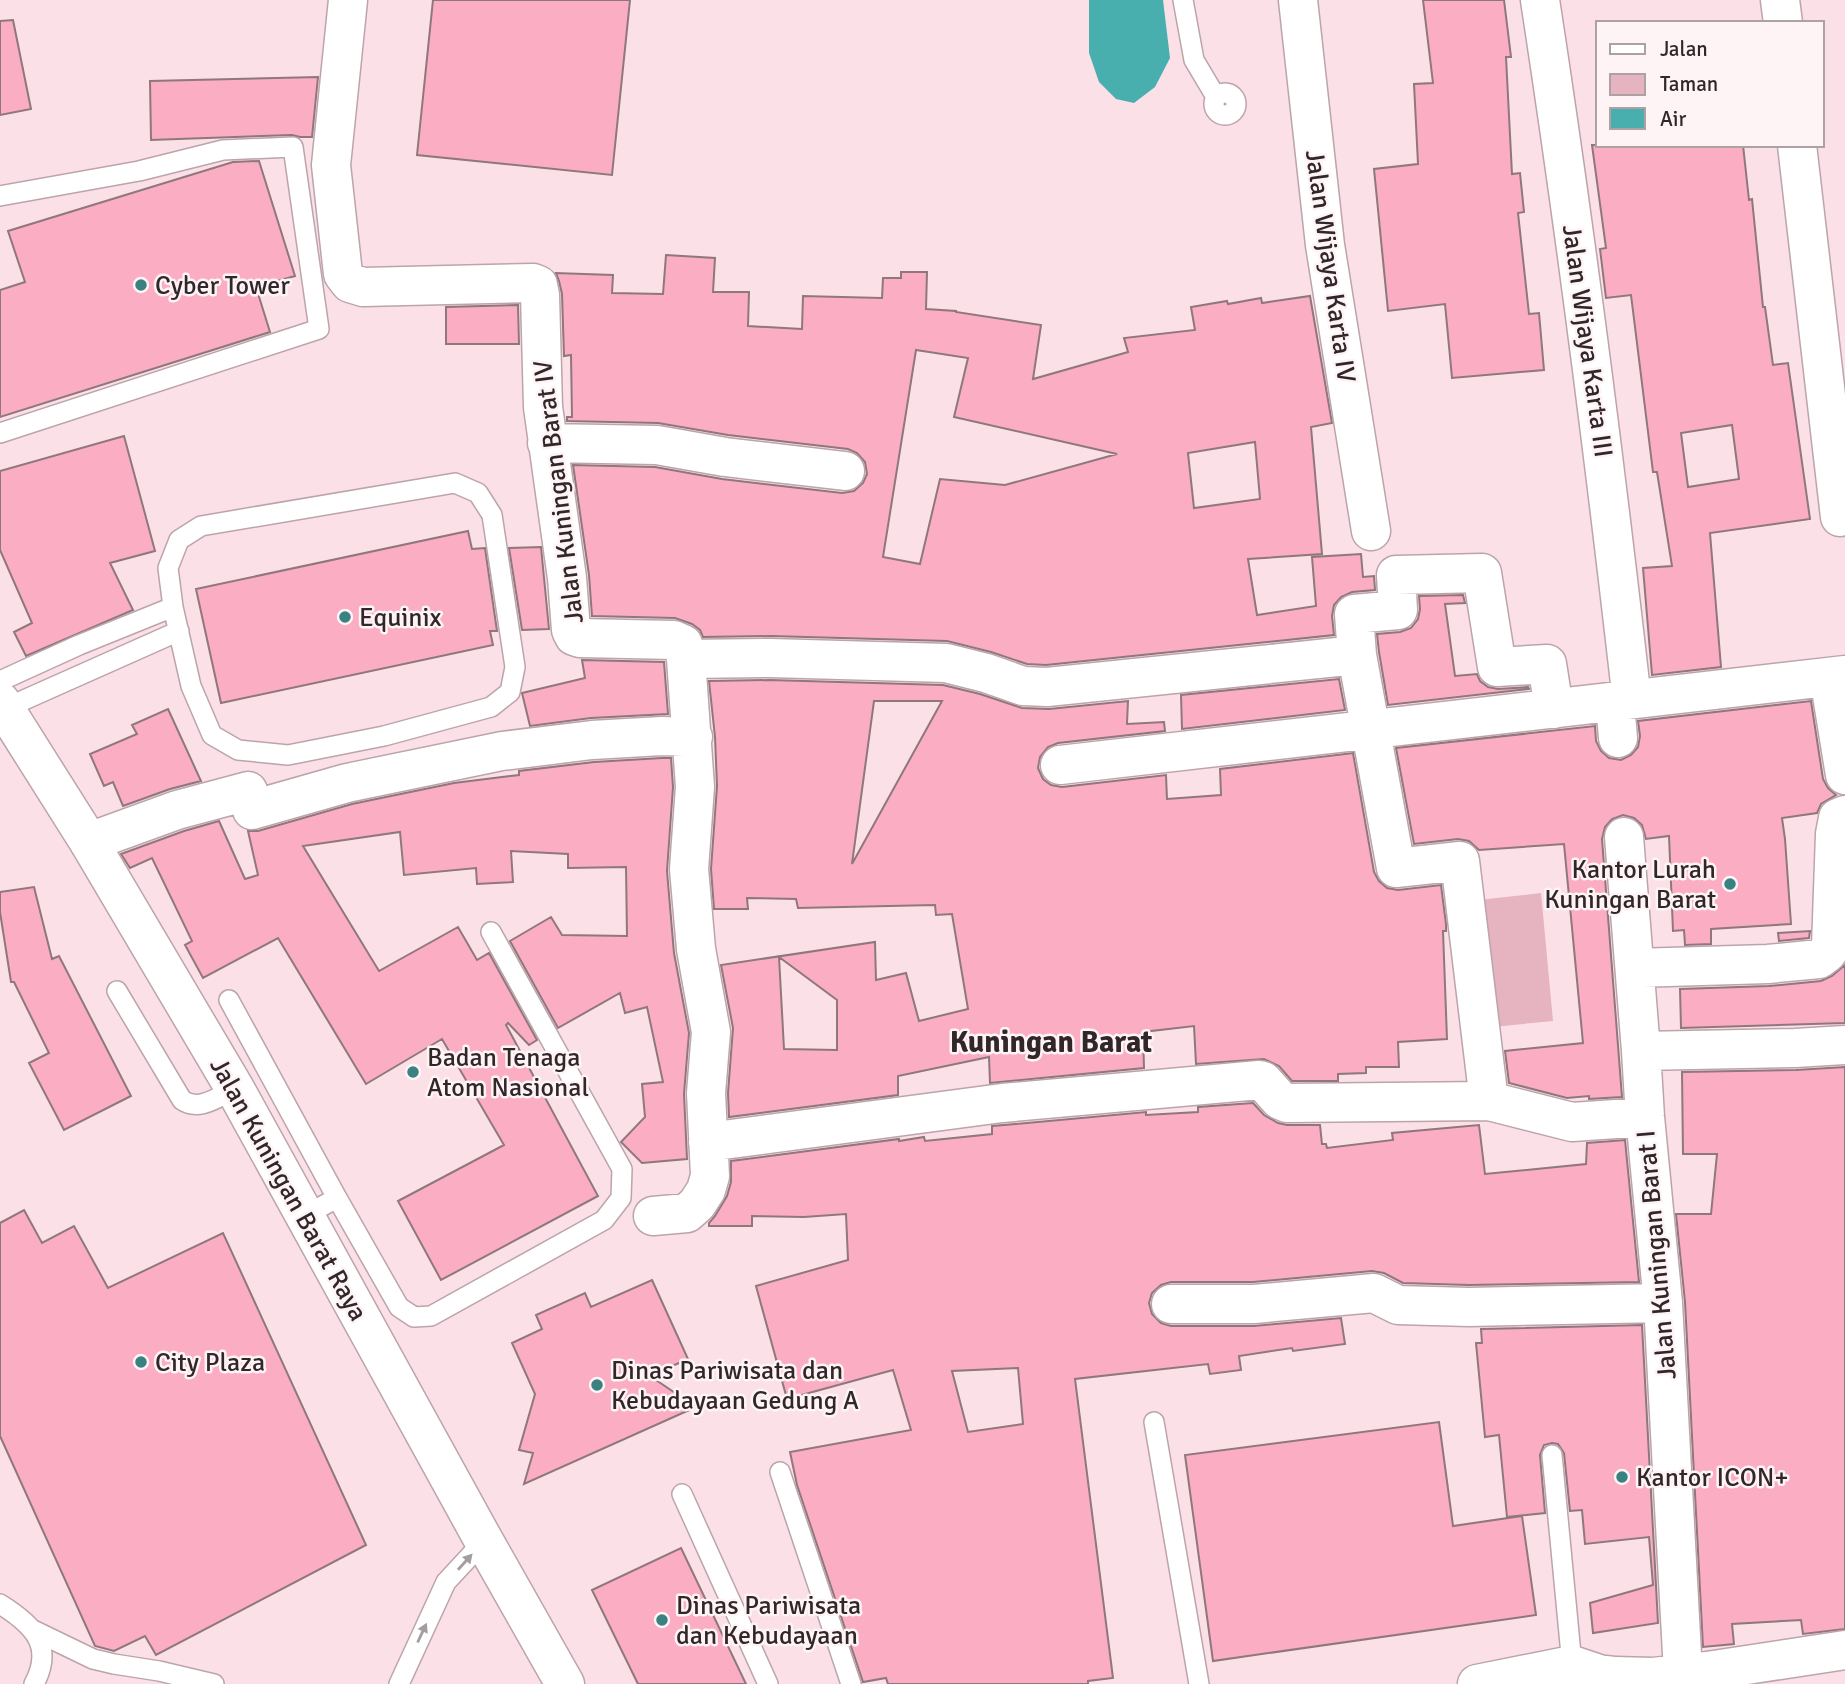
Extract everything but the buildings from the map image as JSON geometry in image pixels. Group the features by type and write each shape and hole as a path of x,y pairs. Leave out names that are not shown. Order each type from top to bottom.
{"street":[{"name":"Jalan Kuningan Barat IV","path":"348,0 331,165 343,274 350,283 363,287 533,282 538,285 543,407 567,578 571,630 574,636 580,638 674,640 683,644 686,659"},
{"name":"Jalan Wijaya Karta IV","path":"1298,0 1325,245 1371,531"},
{"name":"Jalan Wijaya Karta III","path":"1540,0 1615,546 1621,708"},
{"path":"1780,0 1783,21"},
{"path":"1797,147 1840,517"},
{"path":"547,443 657,445 725,457 845,471"},
{"path":"1489,1101 1460,861 1396,868 1357,655 1354,614 1398,610 1396,575 1482,573 1497,667 1547,664 1554,709"},
{"path":"653,1216 687,1213 706,1190 710,1176 706,1093 711,1032 696,949 689,869 695,787 686,659 770,658 946,663 1024,686 1047,687 1357,655"},
{"path":"1060,765 1554,709 1621,708 1837,676 1845,775"},
{"name":"Jalan Kuningan Barat Raya","path":"2,697 235,1089 565,1684"},
{"path":"89,842 177,810 248,791 252,810 347,783 502,751 592,740 693,737"},
{"path":"1635,968 1768,964 1819,958 1827,953 1831,947 1833,927 1835,834 1838,818 1845,815"},
{"name":"Jalan Kuningan Barat I","path":"1624,837 1645,1117 1699,1676"},
{"path":"1641,1051 1845,1045"},
{"path":"708,1142 1002,1103 1259,1080 1280,1100 1287,1103 1489,1101 1572,1122 1645,1117"},
{"path":"1171,1304 1254,1304 1374,1293 1398,1305 1469,1307 1663,1303"},
{"path":"1477,1684 1584,1673 1631,1677 1699,1676 1845,1650"}],"lane":[{"path":"1183,0 1194,60 1216,97"},
{"path":"0,196 139,171 223,150 293,147 319,329 0,433"},
{"path":"455,483 478,493 492,515 515,667 510,692 491,707 384,736 288,755 238,750 212,735 191,686 179,631 167,568 179,540 201,526 455,483"},
{"path":"2,697 79,645 173,607"},
{"path":"2,697 179,631"},
{"path":"229,1000 400,1307 414,1317 431,1316 604,1220 621,1198 622,1169 491,932"},
{"path":"117,991 182,1100 198,1105 235,1089"},
{"path":"304,1216 337,1198"},
{"path":"1154,1422 1199,1684"},
{"path":"1552,1455 1584,1673"},
{"path":"780,1472 851,1684"},
{"path":"682,1494 768,1684"},
{"path":"399,1684 446,1582 484,1541"},
{"path":"0,1604 20,1616 33,1630 43,1652 41,1671 34,1684"},
{"path":"33,1630 93,1659 215,1684"}],"green space":[{"path":"1541,893 1553,1021 1482,1028 1470,901"}],"water":[{"path":"1089,0 1163,0 1170,58 1155,87 1134,103 1116,99 1099,82 1089,53"}],"place":[{"name":"Cyber Tower","path":"141,285"},
{"name":"Equinix","path":"345,617"},
{"name":"Kantor Lurah Kuningan Barat","path":"1730,884"},
{"name":"Badan Tenaga Atom Nasional","path":"413,1072"},
{"name":"City Plaza","path":"141,1362"},
{"name":"Dinas Pariwisata dan Kebudayaan Gedung A","path":"597,1385"},
{"name":"Kantor ICON+","path":"1622,1477"},
{"name":"Dinas Pariwisata dan Kebudayaan","path":"662,1620"}],"district":[{"name":"Kuningan Barat","path":"1051,1042"}]}
